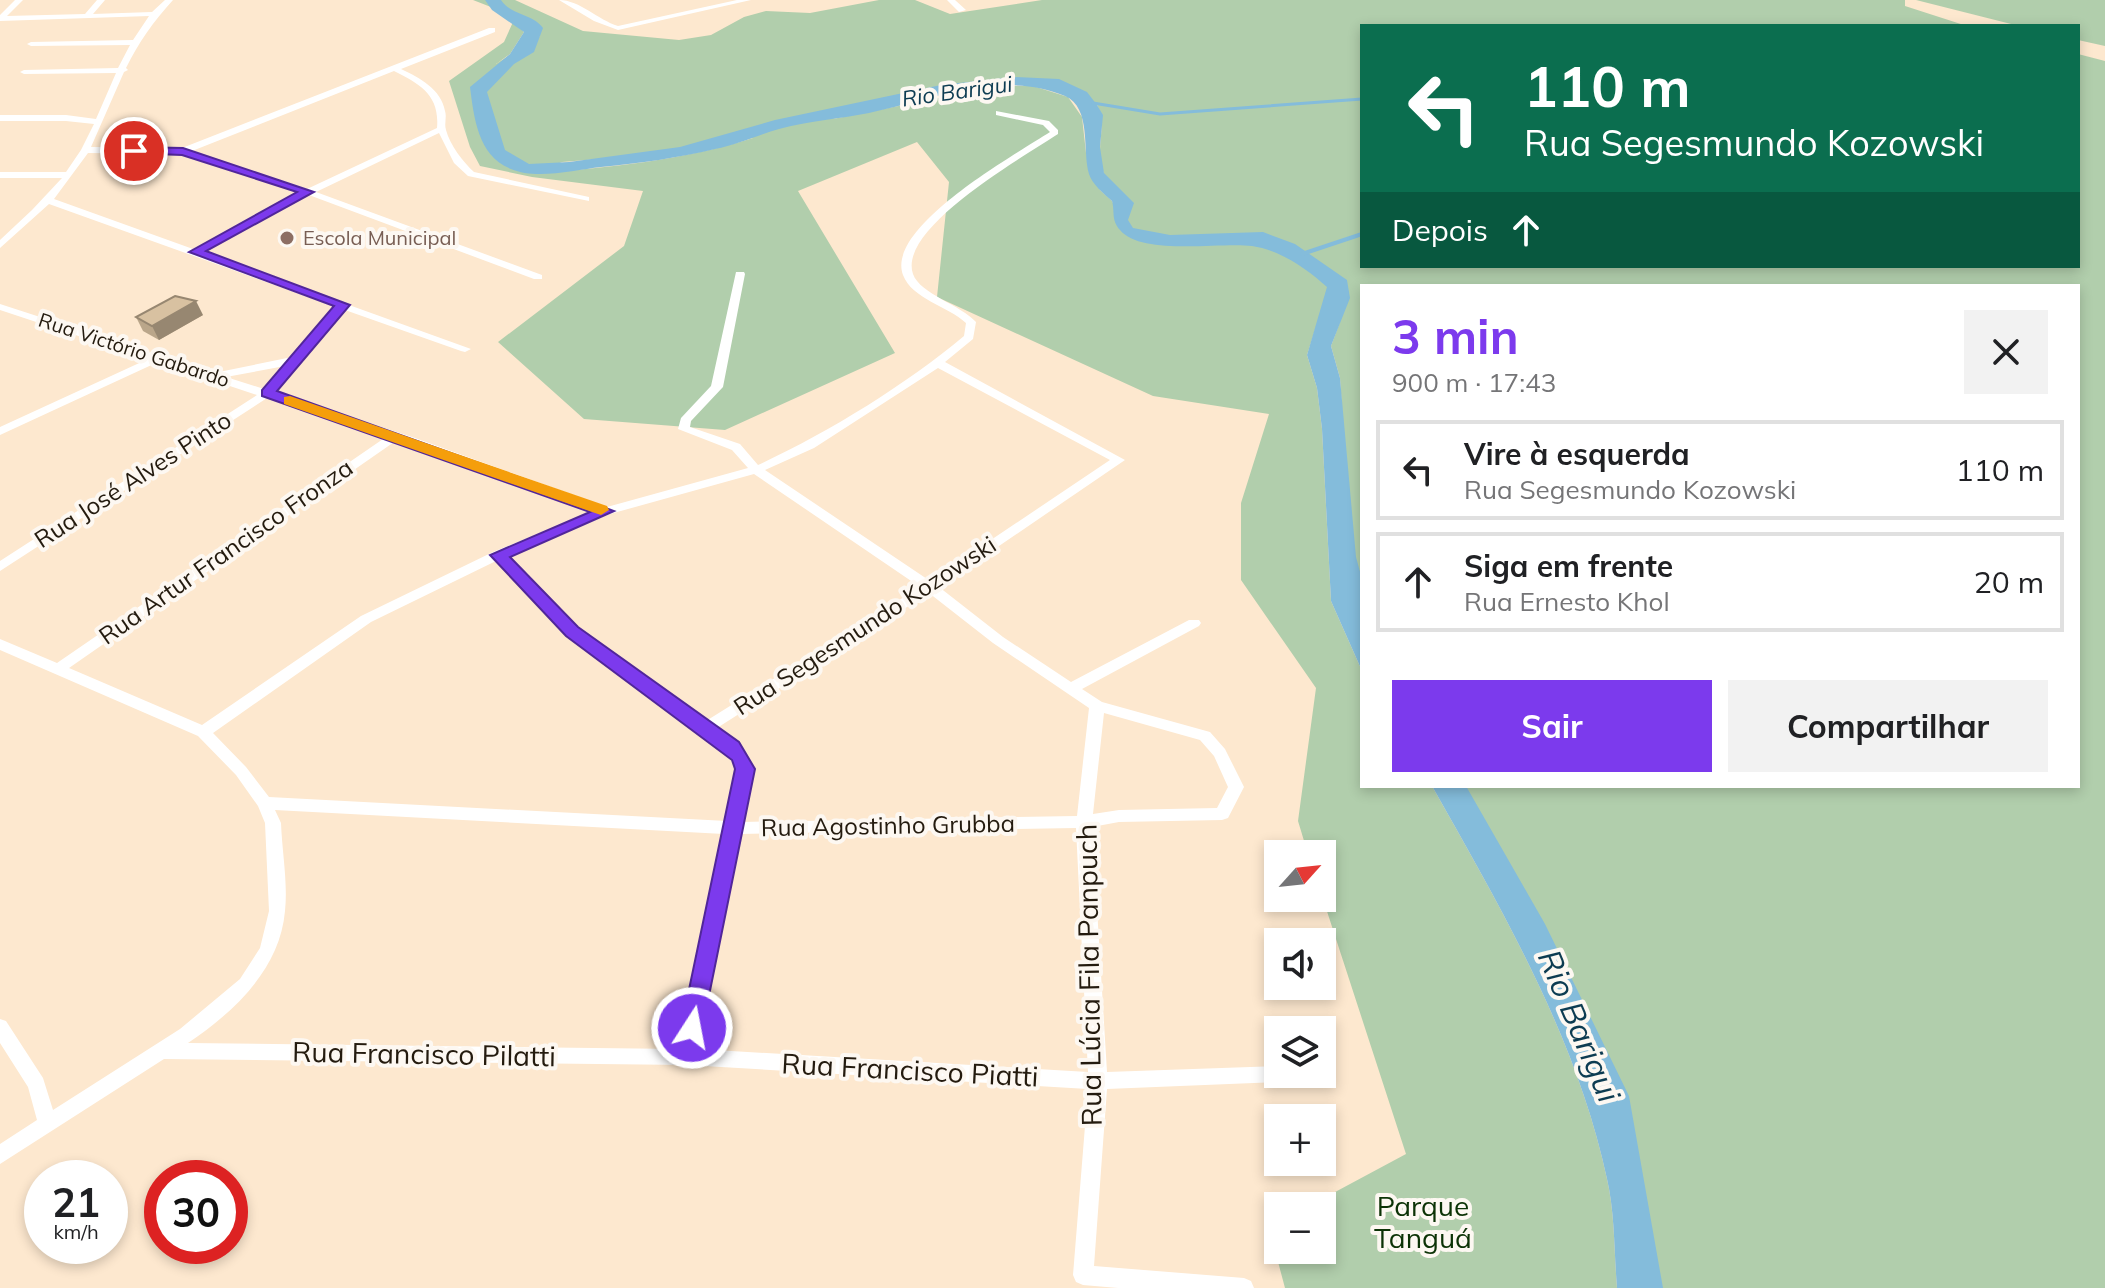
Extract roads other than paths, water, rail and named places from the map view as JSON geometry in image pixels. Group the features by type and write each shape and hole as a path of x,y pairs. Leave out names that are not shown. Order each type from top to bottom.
{"street":[{"path":"0,19 19,0"},
{"path":"87,16 101,0"},
{"path":"0,245 49,201 69,175 106,109 151,14 169,0"},
{"path":"563,0 582,8 603,25 638,27 747,0"},
{"path":"951,0 962,10"},
{"path":"0,19 151,14"},
{"path":"183,151 492,30"},
{"path":"31,44 137,42"},
{"path":"393,68 418,80 439,98 444,113 441,129 459,163 471,174 586,199"},
{"path":"24,72 124,70"},
{"path":"66,118 106,109"},
{"path":"203,732 366,619 498,555 606,511 756,470 810,445 938,363 969,337 971,322 961,311 922,291 906,273 905,257 929,223 956,199 995,169 1055,132 1046,123 999,113"},
{"path":"0,118 66,118 99,122"},
{"path":"195,252 308,192 441,129"},
{"path":"85,150 183,151 308,192 538,277"},
{"path":"0,175 69,175"},
{"path":"49,201 465,349"},
{"path":"740,274 717,387 685,420 684,429 736,447 756,470 930,587 998,640 1073,687 1097,706"},
{"name":"Rua José Alves Pinto","path":"0,567 267,393 343,305"},
{"name":"Rua Victório Gabardo","path":"0,307 215,375 606,511"},
{"path":"0,431 161,357"},
{"path":"215,375 296,360"},
{"name":"Rua Segesmundo Kozowski","path":"687,1057 745,769 732,747 704,729 930,587 1119,460 938,363"},
{"name":"Rua Artur Francisco Fronza","path":"58,669 395,436"},
{"path":"498,555 572,632 704,729"},
{"path":"1073,687 1194,623"},
{"path":"0,644 203,732 265,803 273,823 277,911 268,950 246,984 186,1035 0,1155"},
{"name":"Rua Agostinho Grubba","path":"265,803 733,828 1084,822 1119,816 1222,814 1236,787 1220,753 1205,736 1097,706"},
{"name":"Rua Lúcia Fila Panpuch","path":"1097,706 1084,822 1098,1081 1083,1275 1244,1288"},
{"path":"0,1027 36,1084 48,1124"},
{"name":"Rua Francisco Pilatti","path":"161,1051 687,1057"},
{"name":"Rua Francisco Piatti","path":"687,1057 1098,1081 1264,1075"}],"water":[{"name":"Rio Barigui","path":"485,0 501,0 543,28 534,52 514,64 487,92 505,150 529,164 569,162 680,147 775,120 941,85 1014,77 1059,79 1087,92 1103,115 1100,147 1104,173 1134,203 1128,220 1133,228 1170,235 1263,232 1295,244 1347,280 1350,298 1331,346 1340,378 1356,557 1360,572 1360,666 1331,601 1322,429 1317,388 1307,355 1327,287 1311,274 1283,256 1252,246 1163,245 1130,238 1117,226 1112,201 1095,185 1089,174 1083,120 1079,110 1065,96 1041,88 1017,85 967,90 869,113 790,126 723,147 659,160 556,173 532,174 511,169 500,163 485,146 476,123 470,87 510,54 524,32 492,10"},
{"name":"Rio Barigui","path":"1433,788 1467,788 1545,924 1629,1096 1663,1288 1617,1288 1610,1192 1594,1127 1557,1025 1485,880"}],"waterway":[{"path":"1093,103 1160,114 1360,99"},
{"path":"1302,254 1360,235"}],"place":[{"name":"Escola Municipal","path":"287,238"}],"park label":[{"name":"Parque Tanguá","path":"1423,1222"}]}
